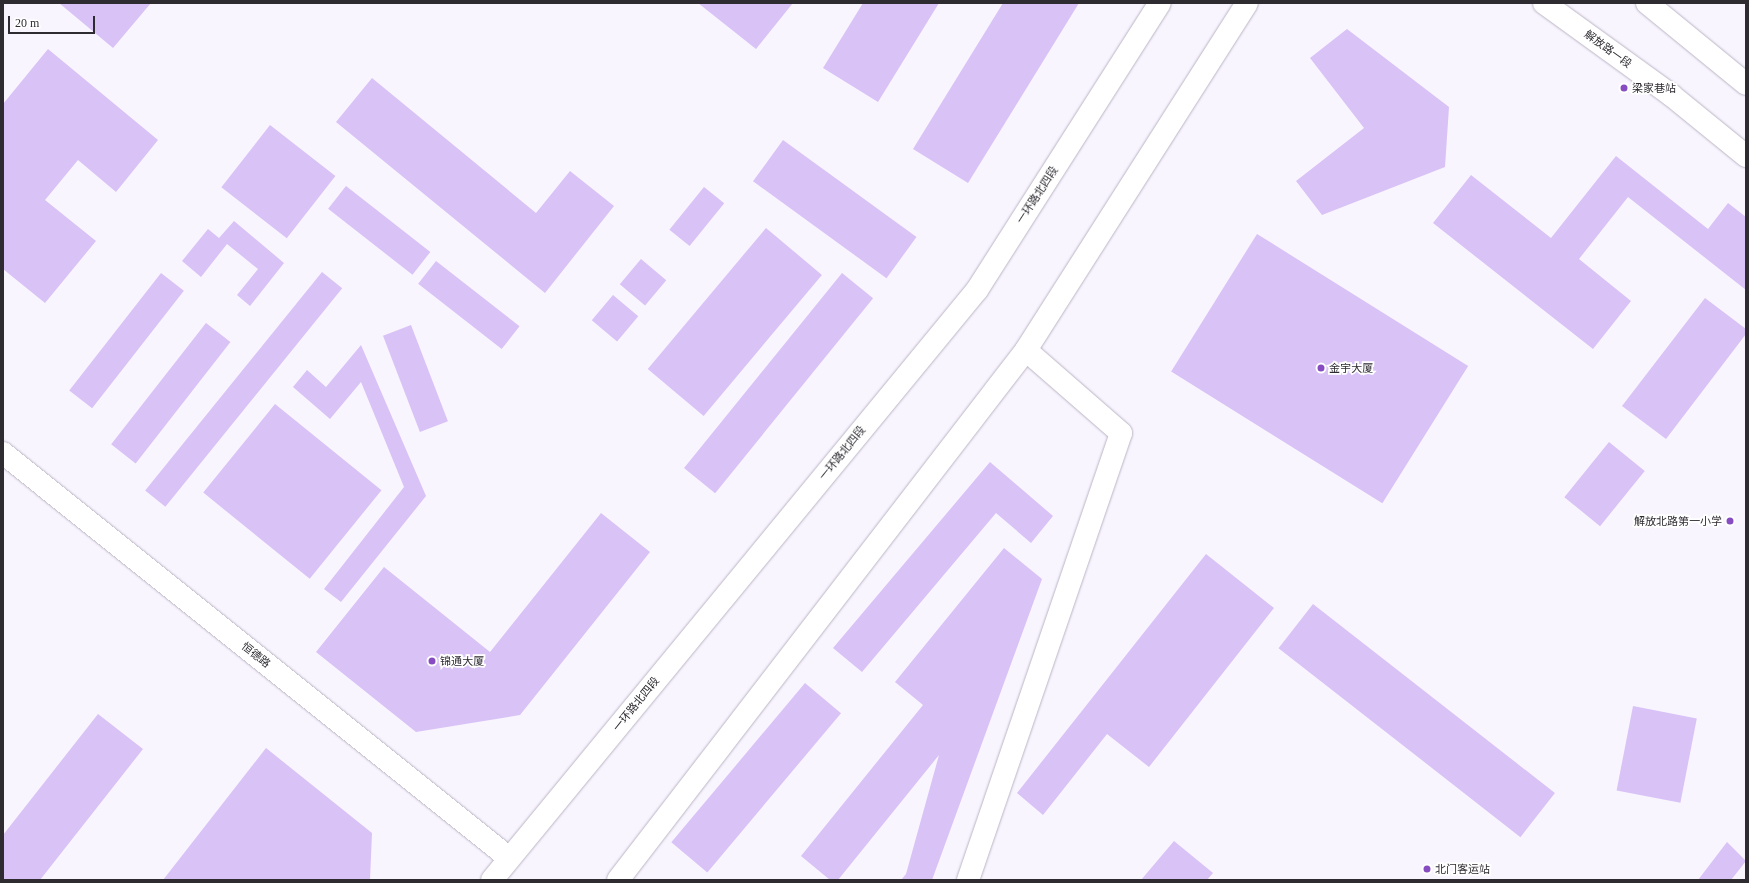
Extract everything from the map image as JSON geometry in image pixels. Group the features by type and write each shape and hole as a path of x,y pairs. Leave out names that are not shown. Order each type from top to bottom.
{"main road":[{"name":"一环路北四段","path":"492,880 977,290 1160,3"},
{"path":"618,880 1026,350 1247,3"},
{"name":"解放路一段","path":"1544,3 1671,95 1746,156"},
{"path":"1647,3 1746,84"},
{"path":"968,880 1122,433 1026,350"},
{"name":"恒德路","path":"3,453 509,858"}],"building":[{"path":"59,3 151,3 113,48"},
{"path":"698,3 793,3 756,49"},
{"path":"863,3 939,3 878,102 823,68"},
{"path":"1003,3 1079,3 968,183 913,149"},
{"path":"1347,29 1449,107 1445,167 1322,215 1296,181 1364,128 1310,58"},
{"path":"48,49 158,140 116,192 78,160 45,200 96,241 45,303 3,269 3,104"},
{"path":"372,78 536,213 570,171 614,206 545,293 336,122"},
{"path":"270,125 335,176 287,238 221,187"},
{"path":"783,140 916,237 887,278 753,181"},
{"path":"1616,156 1708,229 1728,203 1746,217 1746,290 1628,197 1579,259 1631,301 1593,349 1433,223 1471,175 1551,238"},
{"path":"346,186 430,252 412,275 328,209"},
{"path":"704,187 724,203 690,246 669,230"},
{"path":"234,221 284,263 250,306 237,295 258,269 227,244 201,277 182,261 208,229 219,238"},
{"path":"766,228 822,275 704,416 648,369"},
{"name":"金宇大厦","path":"1257,234 1468,366 1382,503 1171,371"},
{"path":"641,259 666,280 645,305 620,284"},
{"path":"436,261 520,326 502,349 418,284"},
{"path":"322,272 342,288 165,507 145,490"},
{"path":"161,273 184,291 92,408 69,390"},
{"path":"842,273 873,298 715,493 684,468"},
{"path":"613,295 638,316 617,341 592,320"},
{"path":"1705,298 1746,329 1746,334 1666,439 1622,406"},
{"path":"206,323 230,342 136,463 111,444"},
{"path":"411,325 448,421 420,432 383,336"},
{"path":"361,345 426,496 341,602 324,589 404,487 361,382 330,419 293,387 307,370 326,387"},
{"path":"275,404 381,490 310,579 203,493"},
{"path":"1609,442 1645,471 1600,526 1564,497"},
{"path":"990,462 1053,516 1031,543 996,513 862,672 833,648"},
{"name":"锦通大厦","path":"601,513 650,552 520,715 416,732 316,652 384,567 490,652"},
{"path":"1004,548 1042,579 932,880 901,880 906,874 939,755 838,880 830,880 801,856 923,705 895,682"},
{"path":"1206,554 1274,608 1149,767 1107,734 1043,815 1017,793"},
{"path":"1313,604 1555,793 1520,837 1279,648"},
{"path":"805,683 841,713 707,873 671,842"},
{"path":"1633,706 1697,718 1680,803 1617,790"},
{"path":"98,714 143,749 40,880 3,880 3,835"},
{"path":"266,748 372,833 370,880 163,880"},
{"path":"1174,841 1213,873 1207,880 1141,880"},
{"path":"1727,842 1746,861 1731,880 1698,880"}],"place":[{"name":"梁家巷站","path":"1624,88"},
{"name":"金宇大厦","path":"1321,368"},
{"name":"解放北路第一小学","path":"1730,521"},
{"name":"锦通大厦","path":"432,661"},
{"name":"北门客运站","path":"1427,869"}]}
